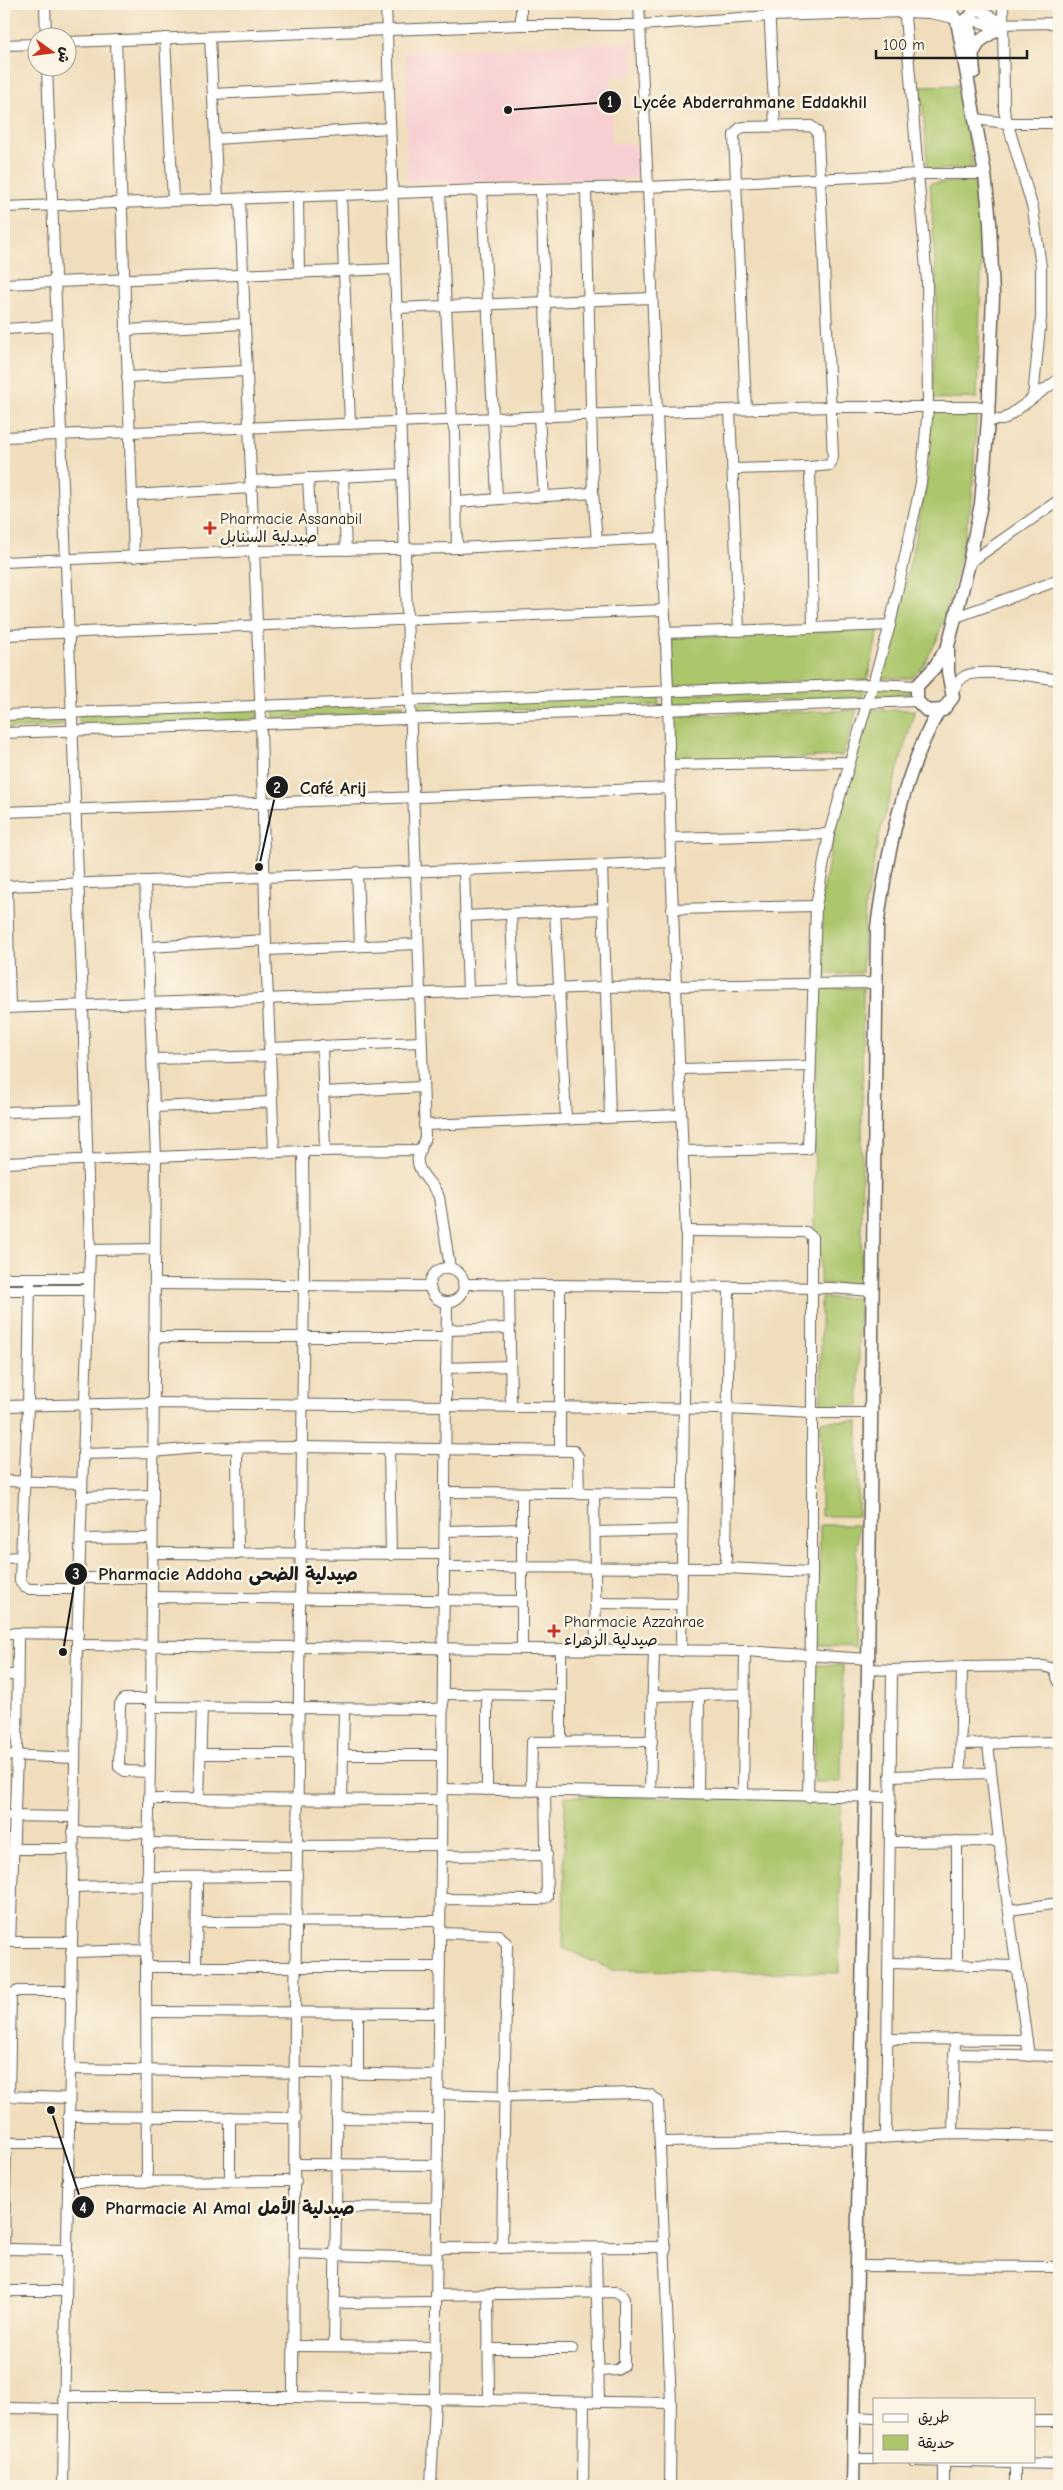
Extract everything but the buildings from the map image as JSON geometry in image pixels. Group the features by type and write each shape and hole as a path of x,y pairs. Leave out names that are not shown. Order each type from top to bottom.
{"main road":[{"path":"954,4 951,13 962,20 972,54 977,100 976,119"},
{"path":"962,20 973,13 972,5"},
{"path":"854,2486 858,2139 868,1664 877,927 887,863 922,742 938,712 951,702 948,646 970,563 980,504 988,420 993,296 990,224 985,174 976,119 971,101 962,20"},
{"path":"972,54 980,41 1004,24"},
{"path":"922,742 921,681 948,646"},
{"path":"921,681 936,674 951,686"},
{"path":"920,705 938,712"}],"street":[{"path":"45,4 46,28"},
{"path":"386,4 391,193 401,423 425,1137 418,1158 419,1168 434,1186 439,1196 450,1268 460,1275 463,1284 457,1298 447,1302 437,1299 430,1286"},
{"path":"521,4 521,25"},
{"path":"638,4 648,187 668,691 672,909 686,1231 681,1651"},
{"path":"769,4 775,126"},
{"path":"930,13 954,4"},
{"path":"1003,4 1004,111 1033,209 1041,267 1041,318 1033,397"},
{"path":"972,5 1004,24"},
{"path":"682,1151 808,1149 816,906 830,834 849,762 890,625 921,483 928,408 926,274 904,8"},
{"path":"78,42 521,25 640,24 904,8 986,24 1059,23"},
{"path":"210,37 218,200"},
{"path":"165,38 173,201"},
{"path":"116,40 134,557"},
{"path":"4,45 28,44"},
{"path":"47,78 83,1006 90,1250 77,1645 68,2069 63,2486"},
{"path":"213,94 388,85"},
{"path":"976,119 1006,123 1059,123"},
{"path":"733,469 810,467 830,465 832,462 818,137 815,128 806,126 745,127 737,131 734,140 746,409"},
{"path":"215,139 390,128"},
{"path":"4,207 391,193 440,193 482,190 648,187 736,181 919,174 985,174"},
{"path":"586,188 593,493 597,541"},
{"path":"540,189 546,304 544,496"},
{"path":"482,190 497,498"},
{"path":"440,193 452,421 455,432 457,548"},
{"path":"342,195 350,424"},
{"path":"298,196 299,273"},
{"path":"240,199 247,427 261,723 269,1052 274,1152"},
{"path":"4,284 394,269"},
{"path":"396,308 488,304 546,304 652,298"},
{"path":"125,330 244,324"},
{"path":"4,328 56,326"},
{"path":"127,377 246,371"},
{"path":"988,420 1003,420 1059,379"},
{"path":"4,437 746,409 988,407"},
{"path":"730,410 739,631"},
{"path":"810,467 813,628"},
{"path":"132,494 308,478 402,474"},
{"path":"343,476 346,550"},
{"path":"308,478 312,550"},
{"path":"456,502 593,493"},
{"path":"970,563 1059,500"},
{"path":"4,562 254,551 457,548 661,538"},
{"path":"956,616 1059,580"},
{"path":"4,635 664,610"},
{"path":"665,633 890,625"},
{"path":"951,686 971,674 1020,675 1059,680"},
{"path":"4,714 921,681"},
{"path":"4,733 668,708 868,703 920,705"},
{"path":"669,765 849,762"},
{"path":"4,812 670,788"},
{"path":"670,838 830,834"},
{"path":"671,862 265,875 6,886 7,1008 605,987 876,983"},
{"path":"602,865 610,1117"},
{"path":"464,869 468,992"},
{"path":"357,872 360,946"},
{"path":"145,881 156,1157 151,1703 146,1950 147,2182"},
{"path":"672,909 816,906"},
{"path":"465,916 603,909"},
{"path":"555,911 566,1119"},
{"path":"511,914 514,990"},
{"path":"148,947 418,944"},
{"path":"153,1059 269,1052 322,1045 421,1042"},
{"path":"322,1045 325,1151"},
{"path":"678,1069 810,1066"},
{"path":"323,1092 422,1088"},
{"path":"154,1107 271,1102"},
{"path":"4,1112 86,1110"},
{"path":"424,1125 680,1115"},
{"path":"4,1163 303,1151 421,1150"},
{"path":"293,2397 296,2181 297,1799 304,1336 303,1151"},
{"path":"686,1231 809,1233 812,1241 812,1572 808,1797"},
{"path":"90,1250 155,1249"},
{"path":"430,1286 436,1272 450,1268"},
{"path":"4,1278 89,1278"},
{"path":"30,1278 28,1406 20,1580 24,1587 79,1589"},
{"path":"155,1284 304,1283 430,1286"},
{"path":"463,1284 813,1288 872,1291"},
{"path":"509,1284 511,1406"},
{"path":"560,1285 560,1451"},
{"path":"726,1568 729,1287"},
{"path":"4,1290 88,1290"},
{"path":"431,2486 435,2401 447,1302"},
{"path":"154,1337 447,1333 509,1328"},
{"path":"446,1368 510,1366"},
{"path":"4,1406 85,1406 153,1403 446,1405 728,1408 812,1413 870,1413"},
{"path":"83,1454 237,1447 574,1451 578,1454 579,1494"},
{"path":"237,1447 238,1554"},
{"path":"389,1448 391,1555"},
{"path":"4,1481 82,1483"},
{"path":"445,1492 683,1494"},
{"path":"522,1493 522,1649"},
{"path":"594,1494 596,1650"},
{"path":"82,1496 153,1495"},
{"path":"445,1531 522,1529"},
{"path":"594,1532 682,1530"},
{"path":"81,1539 152,1538"},
{"path":"152,1553 444,1554"},
{"path":"4,1558 20,1558"},
{"path":"444,1567 726,1568 812,1572"},
{"path":"80,1578 152,1578"},
{"path":"152,1597 521,1601"},
{"path":"595,1603 681,1604"},
{"path":"18,1633 15,1816 13,1849 8,1877 7,1942 146,1950"},
{"path":"4,1634 78,1634"},
{"path":"77,1645 745,1651 810,1656 868,1664 892,1670 962,1667 1049,1667 1057,1672 1059,1682"},
{"path":"561,1741 562,1650"},
{"path":"650,1792 654,1650"},
{"path":"743,1793 745,1651"},
{"path":"960,1773 962,1667"},
{"path":"886,2136 892,1670"},
{"path":"4,1675 17,1675"},
{"path":"443,1694 561,1695"},
{"path":"487,1694 487,1790"},
{"path":"653,1696 744,1694"},
{"path":"698,1793 699,1695"},
{"path":"149,1772 125,1771 119,1767 120,1704 124,1699 202,1707 443,1709"},
{"path":"199,1798 202,1707"},
{"path":"342,1799 344,1709"},
{"path":"531,1791 532,1742 652,1741"},
{"path":"961,1744 1059,1742"},
{"path":"988,1744 990,1773 1029,2056"},
{"path":"201,1754 298,1754"},
{"path":"343,1754 442,1755"},
{"path":"4,1755 75,1758"},
{"path":"890,1776 990,1773"},
{"path":"442,1789 890,1797"},
{"path":"440,1899 543,1899 548,1893 545,1791"},
{"path":"149,1799 442,1800"},
{"path":"4,1816 74,1817"},
{"path":"74,1832 297,1846 441,1844"},
{"path":"957,1964 958,1841"},
{"path":"890,1842 999,1841"},
{"path":"13,1849 73,1850"},
{"path":"441,1856 547,1854"},
{"path":"72,1887 197,1878 297,1876"},
{"path":"196,1968 197,1878"},
{"path":"1009,1910 1059,1904"},
{"path":"197,1922 440,1921"},
{"path":"440,1933 499,1935 507,1944 502,2248"},
{"path":"889,1963 1017,1966"},
{"path":"146,1967 440,1967"},
{"path":"68,2098 6,2096 7,2020 10,1997 14,1992 70,1991"},
{"path":"146,2012 439,2013"},
{"path":"358,2013 358,2074"},
{"path":"888,2039 1027,2040"},
{"path":"953,2134 955,2039"},
{"path":"954,2054 1059,2056"},
{"path":"68,2069 438,2075"},
{"path":"334,2346 338,2073"},
{"path":"438,2094 505,2096 651,2095 655,2097 660,2107 666,2247 671,2402 670,2486"},
{"path":"68,2116 296,2118"},
{"path":"230,2117 230,2181"},
{"path":"338,2118 438,2119"},
{"path":"661,2142 858,2139 886,2136 953,2134 1059,2136"},
{"path":"66,2250 4,2249 4,2204 5,2143 67,2143"},
{"path":"296,2164 437,2165"},
{"path":"67,2182 296,2181"},
{"path":"336,2207 437,2208"},
{"path":"295,2254 436,2253 502,2248 666,2247"},
{"path":"596,2248 599,2402"},
{"path":"856,2266 1059,2267"},
{"path":"4,2296 7,2292 12,2291 65,2291"},
{"path":"335,2303 436,2299 488,2294 616,2292 621,2294 624,2299 624,2365 617,2370 598,2371"},
{"path":"488,2294 488,2401"},
{"path":"294,2346 435,2347"},
{"path":"488,2349 572,2349"},
{"path":"64,2397 293,2397 435,2401 671,2402"},
{"path":"583,2486 584,2402"},
{"path":"4,2408 64,2409"},
{"path":"854,2418 873,2418"},
{"path":"1036,2421 1059,2421"},
{"path":"853,2459 873,2460"},
{"path":"929,2462 1059,2464"},
{"path":"944,2463 944,2486"},
{"path":"1015,2464 1015,2486"}],"shaded area":[{"path":"634,42 634,68 629,76 611,77 611,144 632,143 641,152 639,178 407,184 405,50"}],"green space":[{"path":"960,85 973,168 928,170 921,86"},
{"path":"974,182 982,245 977,398 932,399 937,295 930,183"},
{"path":"977,411 972,499 958,569 937,640 923,666 911,678 881,678 898,619 927,481 931,412"},
{"path":"879,629 867,680 673,687 671,637"},
{"path":"910,685 910,694 873,696 875,687"},
{"path":"864,687 861,697 673,705 672,695"},
{"path":"659,696 659,705 419,713 418,703"},
{"path":"403,704 403,713 273,718 273,709"},
{"path":"257,709 258,720 80,726 79,715"},
{"path":"857,710 842,756 674,762 673,716"},
{"path":"869,710 915,710 880,832 865,906 862,973 815,975 819,914 834,833"},
{"path":"62,716 63,726 4,729 4,718"},
{"path":"816,988 863,988 861,1284 820,1284 820,1236 814,1229"},
{"path":"821,1298 859,1298 859,1405 821,1405"},
{"path":"821,1421 858,1421 858,1516 821,1516"},
{"path":"820,1525 858,1525 855,1647 818,1646"},
{"path":"816,1665 843,1665 841,1782 814,1782"},
{"path":"565,1796 841,1799 839,1973 612,1970 563,1948"}],"place":[{"name":"Lycée Abderrahmane Eddakhil","path":"508,110"},
{"name":"Pharmacie Assanabil صيدلية السنابل","path":"210,528"},
{"name":"Café Arij","path":"259,867"},
{"name":"Pharmacie Azzahrae صيدلية الزهراء","path":"554,1631"},
{"name":"Pharmacie Addoha صيدلية الضحى","path":"63,1652"},
{"name":"Pharmacie Al Amal صيدلية الأمل","path":"51,2110"}]}
